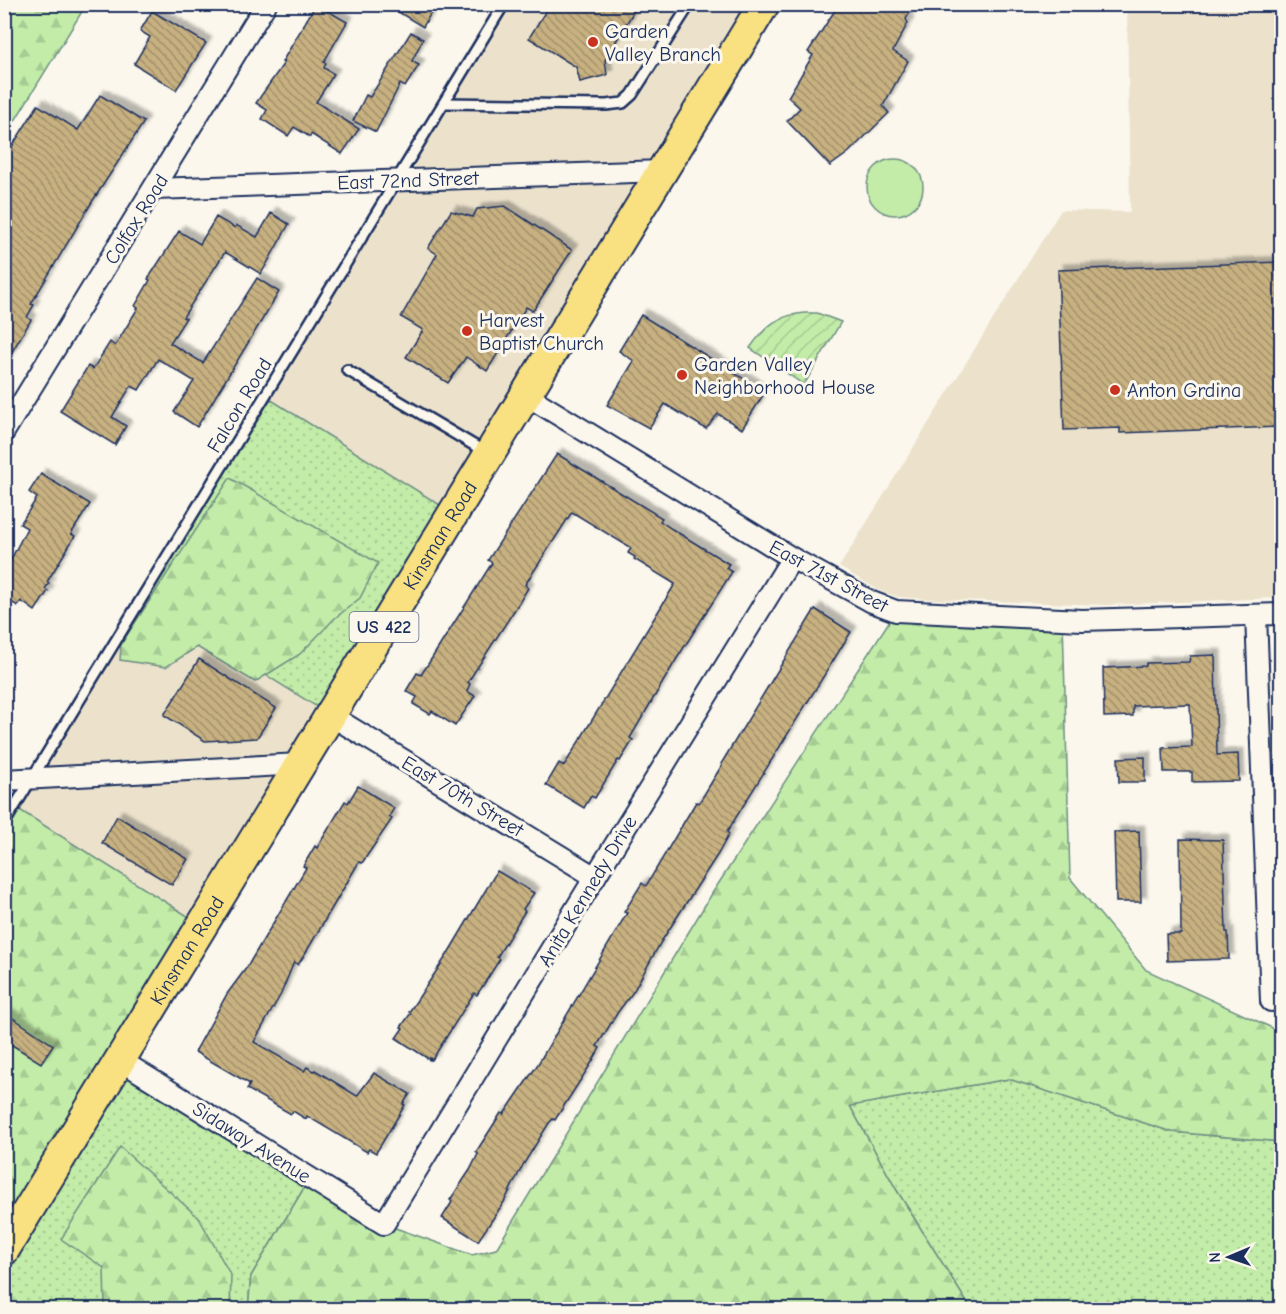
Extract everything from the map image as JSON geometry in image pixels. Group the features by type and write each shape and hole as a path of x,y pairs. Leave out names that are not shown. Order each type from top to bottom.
{"main road":[{"name":"Kinsman Road","path":"4,1250 764,4"}],"street":[{"name":"Colfax Road","path":"4,432 266,4"},
{"name":"East 72nd Street","path":"154,189 662,171"},
{"name":"East 71st Street","path":"526,395 792,558 872,602 896,611 1082,620 1281,614"},
{"name":"Anita Kennedy Drive","path":"384,1224 792,558"},
{"path":"1256,615 1271,1002"},
{"name":"East 70th Street","path":"330,715 595,877"},
{"path":"4,780 300,764"},
{"name":"Sidaway Avenue","path":"120,1060 384,1224"}],"lane":[{"name":"Falcon Road","path":"4,824 504,4"},
{"path":"444,103 606,105 623,102 633,95 690,4"},
{"path":"347,370 489,455"}],"shaded area":[{"path":"504,5 764,5 453,513 265,396"},
{"name":"Anton Grdina","path":"1127,5 1281,5 1281,598 1106,605 926,599 898,597 882,592 839,567 1061,210 1130,212"},
{"path":"142,598 330,715 202,925 15,807"}],"green space":[{"path":"4,5 86,5 5,137"},
{"path":"889,159 901,159 911,163 919,171 923,187 919,203 911,211 901,215 889,215 879,211 871,203 867,193 867,181 871,171 879,163"},
{"path":"817,313 841,322 804,385 750,348 773,323 787,316"},
{"path":"265,396 453,513 330,715 142,598"},
{"path":"230,478 378,563 360,598 334,619 300,654 255,682 197,647 166,667 120,660 121,644"},
{"path":"896,611 1063,620 1070,878 1146,970 1281,1032 1281,1142 1172,1132 1009,1079 850,1106 896,1189 971,1309 248,1310 251,1276 310,1178 384,1224 472,1255 496,1249 713,892"},
{"path":"15,807 202,925 4,1250 4,824"},
{"path":"120,1060 310,1178 251,1276 248,1309 5,1309 4,1250"},
{"path":"1009,1079 1172,1132 1281,1142 1281,1309 971,1309 896,1189 850,1106"},
{"path":"120,1147 199,1218 231,1276 230,1309 105,1309 104,1268 61,1239"}],"building":[{"path":"316,4 347,22 324,62 326,63 324,68 334,74 316,102 359,129 342,154 311,134 310,137 294,127 288,136 262,119 267,110 256,103 284,63 282,62"},
{"path":"385,4 422,4 432,11 423,27"},
{"path":"550,4 638,4 605,60 607,75 580,82 576,67 529,38"},
{"path":"839,4 915,4 893,51 908,61 883,106 889,113 848,153 830,166 787,121 800,108 788,97 813,55 808,52"},
{"path":"152,11 206,43 176,90 134,64 150,37 140,31"},
{"path":"411,32 423,39 412,61 419,65 405,87 400,84 376,132 353,121 366,95 370,97"},
{"path":"100,95 144,122 92,202 31,304 34,305 27,317 31,320 4,365 4,159 38,105 78,130"},
{"path":"505,206 572,250 533,311 526,307 487,371 466,357 448,383 406,357 423,330 401,317 437,254 428,248 451,211 473,217 477,209"},
{"path":"271,213 289,224 261,274 225,252 183,317 186,318 170,343 203,363 257,278 279,292 197,427 174,412 194,381 158,359 139,390 131,386 112,417 126,426 115,445 60,411 88,366 93,369 110,342 115,346 138,308 135,306 150,280 148,279 179,231 200,244 216,217 257,237"},
{"path":"1281,262 1281,427 1120,433 1120,428 1064,430 1058,270"},
{"name":"Garden Valley Neighborhood House","path":"641,315 765,392 742,429 718,414 706,429 665,404 649,428 607,405 634,361 619,351"},
{"path":"557,454 662,518 660,521 729,564 726,568 732,572 676,660 630,738 633,740 620,761 618,760 595,798 591,796 584,808 546,785 559,763 564,766 675,584 634,559 635,557 628,553 631,548 572,512 525,585 528,588 519,603 468,682 470,684 467,691 475,696 455,726 432,711 430,714 413,704 417,697 406,691 417,673 421,675 432,658 492,563 488,560"},
{"path":"41,474 90,504 71,534 75,536 47,582 49,583 45,589 48,591 35,611 21,601 18,606 4,598 4,573 27,528 20,524 37,498 29,492"},
{"path":"815,609 851,632 727,832 729,834 718,854 597,1046 600,1048 592,1062 555,1120 549,1123 523,1165 504,1202 478,1241 442,1218 452,1202 450,1200 470,1170 478,1154 476,1152 501,1113 504,1114 538,1064 627,913 624,912 642,883 646,886 696,802 699,803"},
{"path":"1215,655 1217,755 1238,754 1239,781 1192,782 1192,772 1164,772 1163,748 1192,747 1190,704 1133,706 1133,716 1104,717 1103,668 1146,666 1146,663 1189,662 1190,656"},
{"path":"199,659 276,708 257,738 205,741 164,715"},
{"path":"1145,757 1145,782 1119,782 1118,758"},
{"path":"358,786 394,808 389,817 392,819 362,863 359,862 298,965 294,962 281,994 254,1042 304,1071 307,1067 315,1070 357,1096 374,1073 410,1094 376,1153 369,1149 367,1152 307,1116 306,1119 293,1111 291,1114 247,1089 250,1084 195,1052 227,994 247,967 306,868 303,866 315,846 317,848 345,801 348,803"},
{"path":"117,816 188,859 172,885 102,843"},
{"path":"1139,831 1141,902 1116,902 1114,832"},
{"path":"1180,839 1223,840 1229,959 1167,961 1166,934 1181,934"},
{"path":"497,871 534,893 497,957 500,959 477,995 474,993 430,1060 396,1038 411,1013 409,1012 447,955"},
{"path":"4,1012 53,1045 41,1063 4,1040"}],"place":[{"name":"Garden Valley Branch","path":"593,42"},
{"name":"Harvest Baptist Church","path":"467,331"},
{"name":"Garden Valley Neighborhood House","path":"682,375"},
{"name":"Anton Grdina","path":"1115,390"}]}
